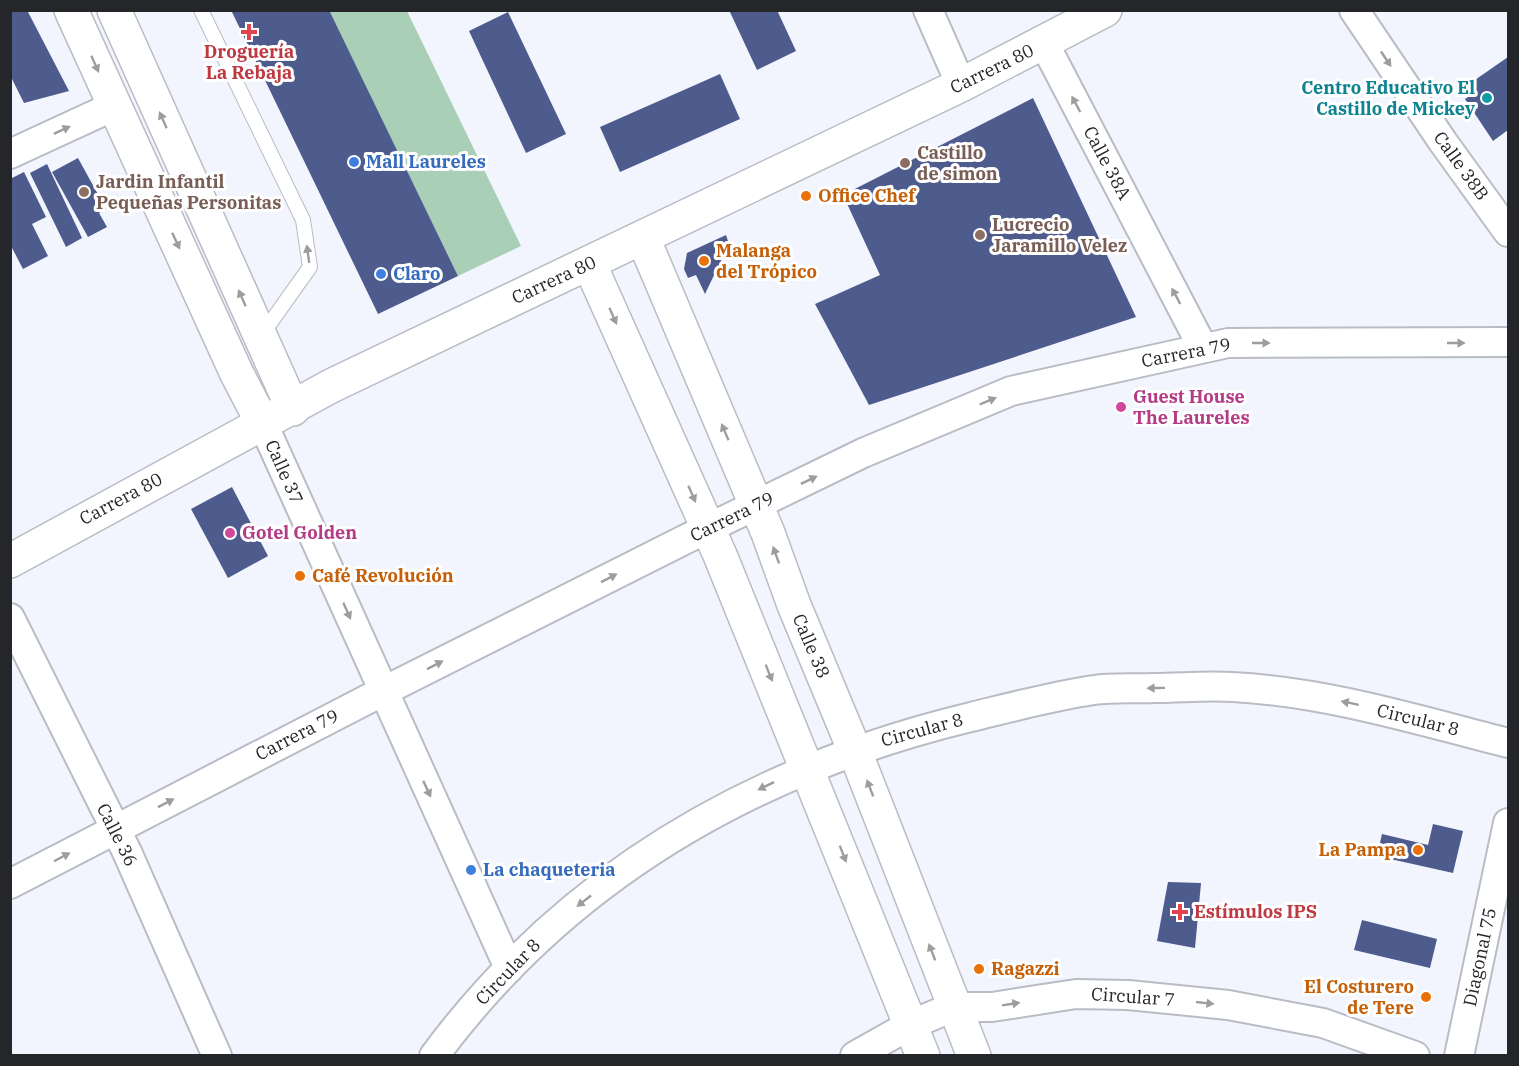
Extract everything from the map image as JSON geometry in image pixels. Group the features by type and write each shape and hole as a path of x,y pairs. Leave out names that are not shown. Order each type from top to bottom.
{"street":[{"name":"Calle 37","path":"71,10 237,374 263,424 509,968"},
{"path":"114,10 292,409"},
{"path":"928,10 961,85"},
{"name":"Carrera 80","path":"10,561 331,387 961,85 1105,10"},
{"name":"Calle 38B","path":"1353,10 1443,142 1509,232"},
{"name":"Calle 38A","path":"1044,43 1203,348"},
{"path":"10,154 114,106"},
{"name":"Calle 38","path":"643,238 757,505 794,605 854,749 974,1056"},
{"path":"589,263 708,528 808,767 922,1056"},
{"name":"Carrera 79","path":"10,884 708,528 863,453 1011,391 1203,348 1236,343 1509,342"},
{"name":"Calle 36","path":"10,618 127,852 217,1056"},
{"name":"Circular 8","path":"434,1056 509,968 577,907 649,853 726,806 808,767 854,749 914,731 1042,699 1097,690 1230,687 1291,692 1357,705 1509,743"},
{"name":"Diagonal 75","path":"1458,1056 1509,823"},
{"name":"Circular 7","path":"855,1056 910,1025 953,1007 992,1007 1076,994 1228,1005 1323,1023 1415,1056"}],"lane":[{"path":"201,10 303,220 310,267 259,338"}],"green space":[{"path":"329,11 407,11 521,246 458,276"}],"building":[{"path":"10,10 27,10 69,91 24,103 10,75"},
{"name":"Mall Laureles","path":"231,10 329,10 458,276 378,314"},
{"path":"729,10 777,10 796,51 757,70"},
{"path":"508,12 566,134 526,153 469,31"},
{"name":"Centro Educativo El Castillo de Mickey","path":"1508,57 1508,130 1493,141 1465,99 1468,97 1462,89"},
{"path":"720,74 740,119 620,172 600,127"},
{"name":"Lucrecio Jaramillo Velez","path":"1033,98 1136,317 869,405 815,304 880,275 843,195"},
{"path":"78,158 106,209 99,213 107,227 88,237 52,172"},
{"path":"47,164 82,238 66,247 30,173"},
{"path":"24,172 46,217 32,224 48,256 23,269 10,244 10,179"},
{"name":"Malanga del Trópico","path":"726,235 729,244 705,294 696,275 688,278 684,269 687,253"},
{"name":"Gotel Golden","path":"232,487 268,556 228,578 191,509"},
{"name":"La Pampa","path":"1433,824 1463,831 1453,873 1377,856 1382,834 1428,845"},
{"name":"Estímulos IPS","path":"1168,882 1201,883 1195,948 1157,941"},
{"path":"1362,920 1437,939 1430,968 1354,950"}],"place":[{"name":"Droguería La Rebaja","path":"249,32"},
{"name":"Centro Educativo El Castillo de Mickey","path":"1487,98"},
{"name":"Mall Laureles","path":"354,162"},
{"name":"Castillo de simon","path":"905,163"},
{"name":"Jardin Infantil Pequeñas Personitas","path":"84,192"},
{"name":"Office Chef","path":"806,196"},
{"name":"Lucrecio Jaramillo Velez","path":"980,235"},
{"name":"Malanga del Trópico","path":"704,261"},
{"name":"Claro","path":"381,274"},
{"name":"Guest House The Laureles","path":"1121,407"},
{"name":"Gotel Golden","path":"230,533"},
{"name":"Café Revolución","path":"300,576"},
{"name":"La Pampa","path":"1418,850"},
{"name":"La chaqueteria","path":"471,870"},
{"name":"Estímulos IPS","path":"1180,912"},
{"name":"Ragazzi","path":"979,969"},
{"name":"El Costurero de Tere","path":"1426,997"}]}
